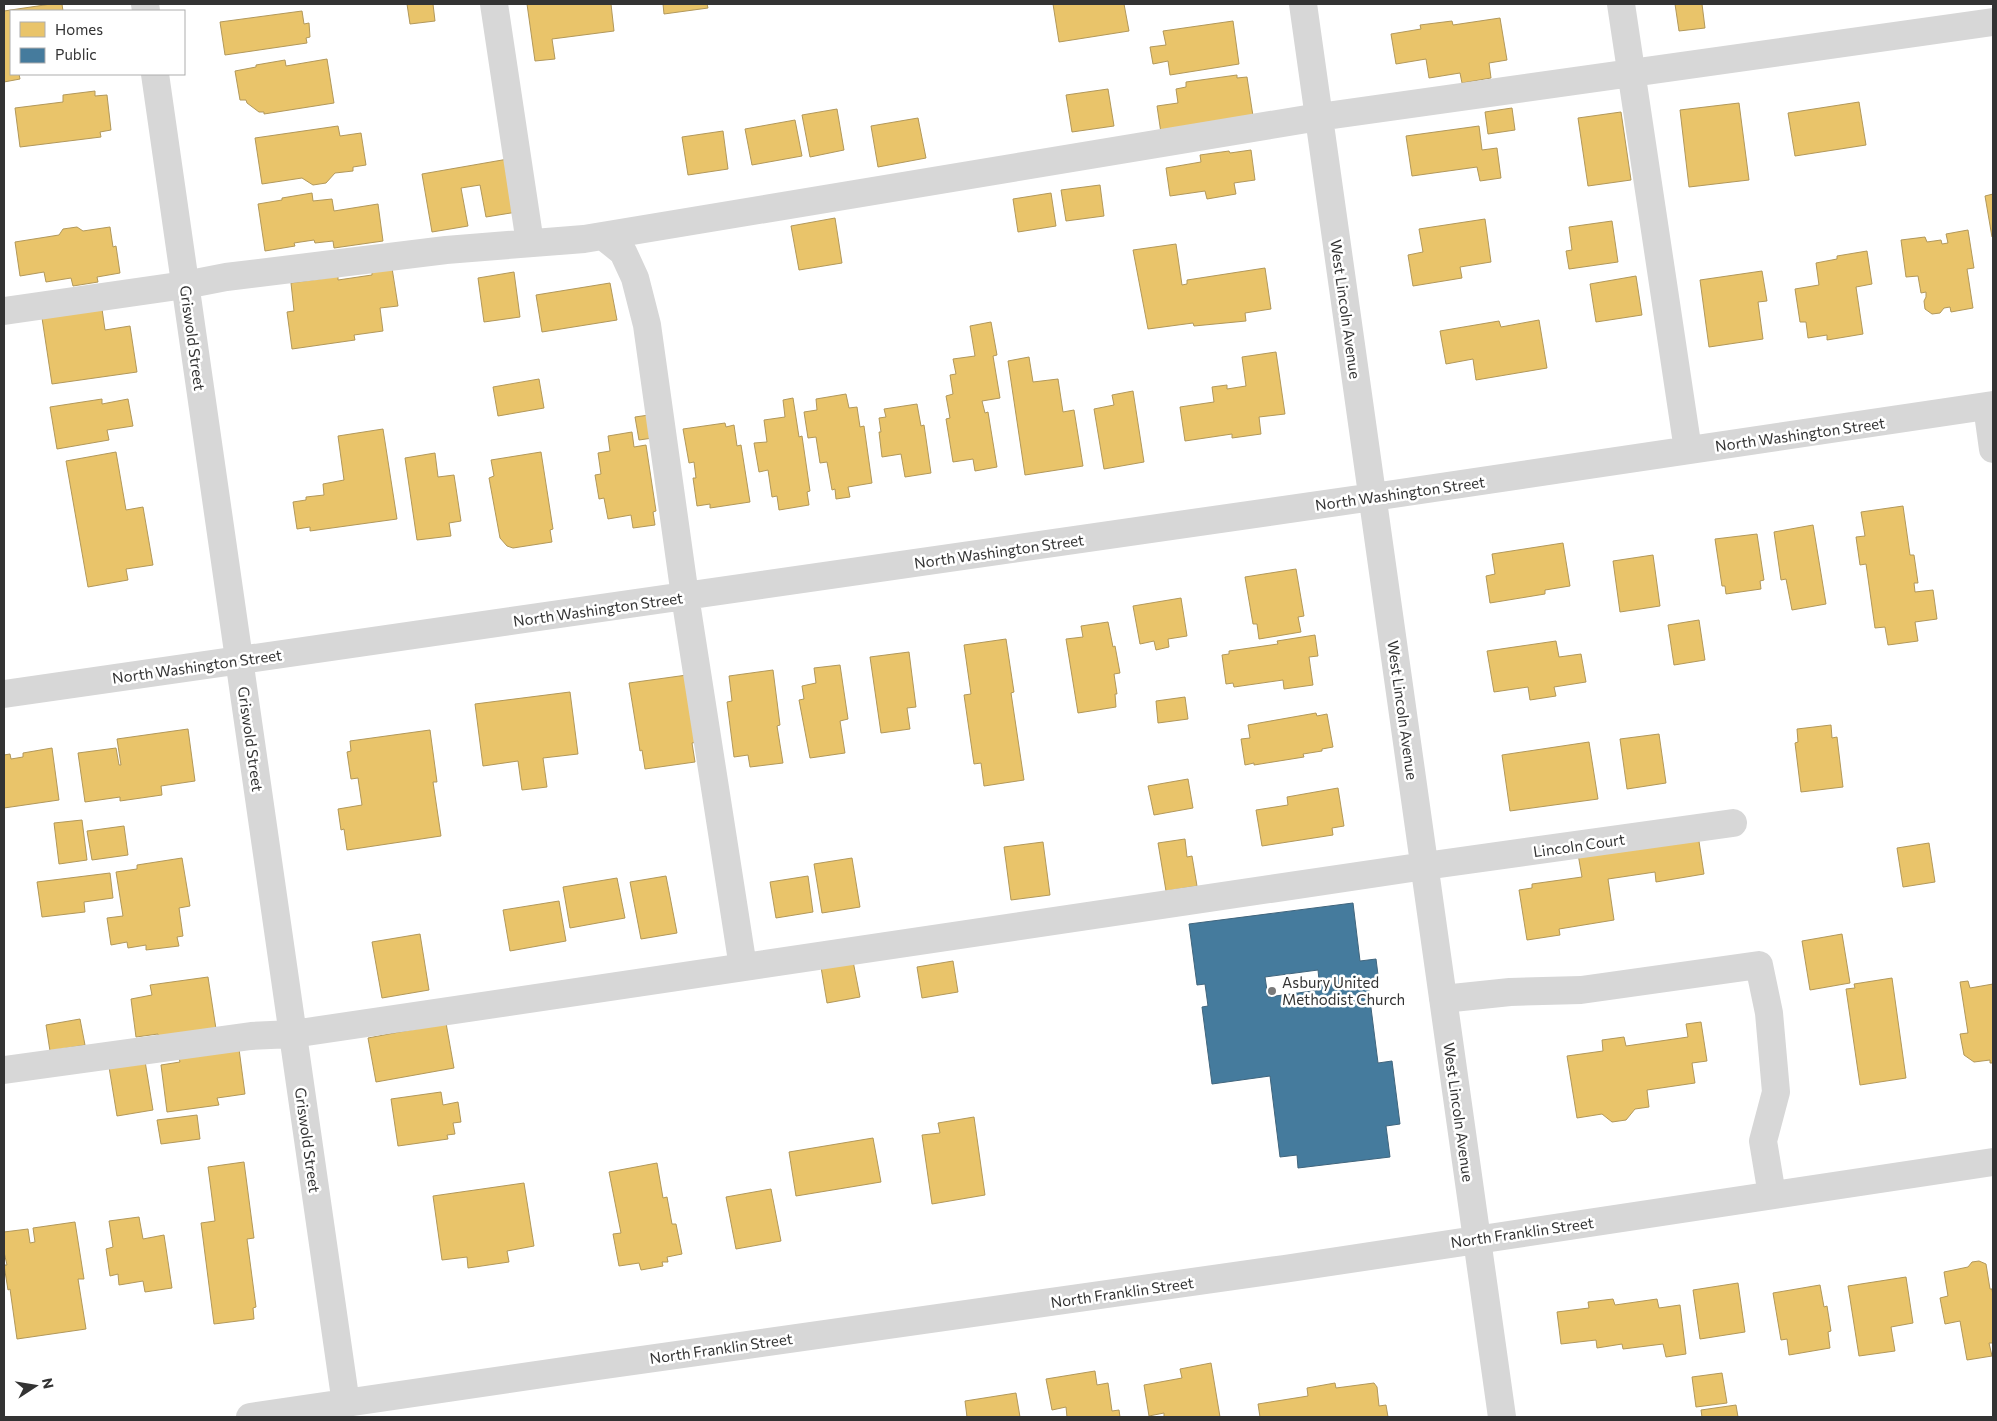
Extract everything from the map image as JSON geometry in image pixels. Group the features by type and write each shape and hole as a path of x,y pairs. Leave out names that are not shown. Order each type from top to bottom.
{"street":[{"path":"494,4 530,243"},
{"name":"West Lincoln Avenue","path":"1303,4 1502,1417"},
{"path":"1621,4 1688,450"},
{"path":"4,311 186,285 226,277 446,250 603,236 1319,117 1993,22"},
{"name":"Griswold Street","path":"155,75 346,1404"},
{"path":"603,236 623,252 636,278 647,325 684,596 743,967"},
{"path":"1990,406 1993,449"},
{"name":"North Washington Street","path":"4,694 1373,497 1990,406"},
{"name":"Lincoln Court","path":"4,1070 251,1036 293,1034 1425,866 1733,823"},
{"path":"1443,998 1510,992 1581,990 1759,965 1769,1013 1776,1092 1763,1141 1772,1195"},
{"name":"North Franklin Street","path":"250,1417 1284,1269 1993,1162"}],"building: Homes":[{"path":"62,4 63,10 11,10"},
{"path":"407,4 433,4 435,21 410,24"},
{"path":"527,4 611,4 614,31 552,39 555,59 535,61"},
{"path":"663,4 707,4 708,8 664,14"},
{"path":"1053,4 1124,4 1129,31 1059,42"},
{"path":"1675,4 1702,4 1705,28 1679,31"},
{"path":"10,10 10,75 19,75 20,79 4,82 4,11"},
{"path":"302,11 304,24 309,23 310,37 306,38 307,43 225,55 220,22"},
{"path":"1500,18 1507,60 1489,63 1491,78 1462,83 1460,73 1429,78 1426,59 1396,64 1391,34 1421,29 1420,25 1452,21 1453,25"},
{"path":"1233,21 1239,64 1170,75 1168,61 1153,64 1150,47 1166,45 1163,31"},
{"path":"327,59 334,103 264,114 264,112 259,112 247,103 246,100 240,100 235,71 285,60 286,66"},
{"path":"1237,75 1237,78 1247,77 1253,116 1161,133 1157,106 1178,103 1176,89 1186,87 1186,82"},
{"path":"1108,89 1114,126 1072,132 1066,95"},
{"path":"95,91 95,96 107,95 111,130 100,132 101,137 20,147 15,108 63,102 63,95"},
{"path":"1859,102 1866,145 1795,156 1788,113"},
{"path":"1739,103 1749,180 1689,187 1680,110"},
{"path":"1512,108 1515,130 1488,134 1485,112"},
{"path":"837,109 844,150 810,157 802,115"},
{"path":"1621,112 1631,180 1588,186 1578,118"},
{"path":"918,118 926,158 878,167 871,126"},
{"path":"795,120 802,156 752,165 745,129"},
{"path":"338,126 340,136 361,133 366,165 353,167 353,171 335,173 326,183 313,185 302,178 262,184 255,138"},
{"path":"1479,126 1482,150 1497,148 1501,178 1480,181 1477,167 1412,176 1406,136"},
{"path":"723,131 728,169 688,175 682,137"},
{"path":"1251,150 1255,180 1234,183 1236,194 1207,199 1205,191 1170,196 1166,168 1201,162 1200,155"},
{"path":"508,159 517,212 486,217 480,185 461,188 468,226 432,232 422,174"},
{"path":"1100,185 1104,216 1066,221 1061,190"},
{"path":"312,193 313,201 332,199 334,211 378,204 383,241 334,248 333,241 315,243 314,240 294,243 295,246 265,251 258,204"},
{"path":"1051,193 1056,226 1018,232 1013,199"},
{"path":"1993,194 1993,237 1992,237 1985,196"},
{"path":"835,218 842,263 799,270 791,226"},
{"path":"1485,219 1491,262 1460,267 1462,278 1413,286 1408,255 1423,252 1419,229"},
{"path":"1612,221 1618,262 1569,269 1566,251 1572,250 1569,227"},
{"path":"77,227 83,231 110,227 113,247 116,246 120,273 97,277 98,282 73,286 71,278 46,282 44,272 20,276 15,242 59,235 63,229"},
{"path":"1968,230 1974,268 1967,269 1973,308 1951,312 1950,307 1944,308 1940,313 1932,314 1925,309 1926,292 1921,293 1918,276 1906,277 1901,240 1925,237 1927,242 1941,240 1942,244 1948,243 1946,234"},
{"path":"1176,244 1182,285 1187,284 1187,280 1265,268 1271,309 1245,313 1246,321 1194,326 1193,323 1148,329 1133,250"},
{"path":"1867,251 1872,284 1856,287 1863,334 1827,340 1827,335 1808,338 1806,322 1800,322 1795,289 1819,285 1816,263 1837,259 1837,256"},
{"path":"392,268 398,306 380,308 383,331 354,335 355,340 292,349 287,312 294,311 291,283 338,276 338,280 372,275 372,271"},
{"path":"1762,271 1767,301 1758,302 1763,339 1709,347 1700,280"},
{"path":"514,272 520,317 484,322 478,278"},
{"path":"1636,276 1642,315 1596,322 1590,284"},
{"path":"610,283 617,320 542,332 536,295"},
{"path":"102,309 105,330 130,326 137,372 52,384 42,318"},
{"path":"1539,320 1547,368 1476,380 1473,359 1446,364 1440,331 1499,321 1501,327"},
{"path":"991,322 997,355 993,356 1000,398 982,401 985,413 988,412 997,467 975,471 973,459 953,462 946,419 950,418 946,396 953,394 950,375 956,374 953,359 975,356 970,326"},
{"path":"1276,352 1285,414 1259,417 1261,434 1232,438 1232,434 1185,441 1180,407 1214,402 1212,387 1227,385 1227,389 1246,386 1242,357"},
{"path":"1029,357 1033,382 1058,379 1063,412 1074,410 1083,466 1025,475 1008,361"},
{"path":"539,379 544,408 498,416 493,387"},
{"path":"1133,391 1144,462 1104,469 1094,409 1114,405 1112,395"},
{"path":"846,394 849,408 857,407 860,427 864,426 872,483 848,487 850,497 836,499 835,489 832,490 827,462 820,463 816,437 808,438 804,412 817,410 816,399"},
{"path":"793,398 799,437 802,436 810,491 807,492 809,505 779,510 777,496 772,497 768,470 759,472 754,443 767,442 764,420 785,417 783,400"},
{"path":"102,399 102,404 128,399 133,426 107,430 109,440 57,449 50,407"},
{"path":"917,404 921,426 924,425 931,473 905,477 901,454 882,457 879,418 886,417 884,409"},
{"path":"649,415 653,438 639,440 635,417"},
{"path":"725,423 726,427 734,425 737,446 741,445 750,502 710,508 710,504 697,506 693,478 696,478 694,462 689,463 683,429"},
{"path":"383,429 397,519 310,531 310,527 297,529 293,502 306,500 306,497 324,495 323,484 344,480 338,436"},
{"path":"632,432 634,447 646,445 656,511 653,512 655,525 633,528 631,515 608,519 604,498 599,499 595,475 601,474 598,453 610,451 608,436"},
{"path":"116,452 126,510 143,507 153,565 126,569 128,580 88,587 66,461"},
{"path":"541,452 553,529 550,530 552,542 513,548 507,546 500,538 489,478 494,476 491,460"},
{"path":"435,453 438,477 454,475 461,521 449,523 451,536 417,540 405,458"},
{"path":"1903,506 1910,555 1914,555 1918,583 1914,583 1915,592 1933,590 1937,619 1915,622 1918,641 1888,645 1885,627 1875,628 1866,564 1860,565 1856,537 1865,536 1861,512"},
{"path":"1813,525 1826,604 1792,610 1786,579 1781,580 1774,532"},
{"path":"1757,534 1764,580 1760,581 1761,589 1726,594 1725,586 1722,586 1715,539"},
{"path":"1563,543 1570,586 1545,590 1545,594 1490,603 1486,576 1495,574 1492,554"},
{"path":"1653,555 1660,606 1620,612 1613,561"},
{"path":"1296,569 1304,616 1298,617 1301,632 1259,639 1257,624 1253,624 1245,577"},
{"path":"1181,598 1187,636 1168,639 1169,647 1156,650 1154,641 1140,644 1133,606"},
{"path":"1699,620 1705,660 1674,665 1668,625"},
{"path":"1108,622 1120,673 1114,674 1117,694 1115,694 1116,707 1078,713 1066,639 1083,637 1081,626"},
{"path":"1315,635 1318,656 1309,657 1313,685 1284,689 1283,680 1234,687 1233,683 1226,684 1222,655 1229,654 1229,651 1278,644 1277,641"},
{"path":"1006,639 1014,692 1011,693 1024,780 984,786 981,763 974,764 964,695 971,694 964,645"},
{"path":"1556,641 1559,657 1581,654 1586,682 1554,687 1556,696 1530,700 1528,687 1494,692 1487,651"},
{"path":"909,652 916,707 907,708 910,729 881,733 870,657"},
{"path":"840,665 848,719 840,721 845,753 810,758 799,700 804,699 802,686 816,683 814,668"},
{"path":"773,670 780,725 777,726 783,763 750,767 748,755 734,757 727,702 732,701 729,676"},
{"path":"687,675 697,742 692,743 695,762 645,769 642,750 640,751 629,683"},
{"path":"570,692 578,754 543,758 547,787 522,790 518,761 483,766 475,704"},
{"path":"1185,697 1188,719 1158,723 1156,701"},
{"path":"1316,713 1317,716 1327,714 1333,747 1303,754 1304,757 1245,765 1241,739 1250,738 1248,725"},
{"path":"1831,725 1832,738 1837,737 1843,787 1801,792 1795,743 1798,742 1797,729"},
{"path":"188,729 195,781 161,786 162,795 120,801 120,797 85,802 78,753 116,748 119,765 121,765 117,739"},
{"path":"430,730 437,782 433,782 441,836 347,850 344,829 341,830 338,809 362,805 358,778 351,779 347,752 351,751 350,741"},
{"path":"1659,734 1666,783 1627,789 1620,739"},
{"path":"1589,742 1598,799 1510,811 1502,755"},
{"path":"52,748 59,800 4,808 4,755 10,754 11,759 23,757 23,753"},
{"path":"1188,779 1193,808 1154,815 1148,786"},
{"path":"1338,788 1344,826 1332,828 1333,835 1262,846 1256,810 1288,805 1287,797"},
{"path":"82,820 87,860 59,864 54,823"},
{"path":"124,826 128,855 92,860 87,831"},
{"path":"1698,835 1704,874 1656,882 1655,872 1608,879 1614,920 1559,929 1560,935 1527,940 1519,890 1532,888 1532,884 1582,877 1578,854"},
{"path":"1185,839 1187,857 1192,856 1197,886 1166,891 1158,843"},
{"path":"1043,842 1050,895 1011,900 1004,847"},
{"path":"1929,843 1935,882 1903,887 1897,848"},
{"path":"182,858 190,906 179,908 183,936 177,937 179,946 146,950 146,945 128,948 127,942 111,945 107,918 123,916 116,872 137,869 137,865"},
{"path":"852,858 860,907 822,913 814,864"},
{"path":"110,873 113,898 84,902 85,912 42,917 37,882"},
{"path":"666,876 677,933 641,939 630,882"},
{"path":"808,876 813,912 776,918 770,882"},
{"path":"617,878 625,918 570,928 563,887"},
{"path":"559,901 566,941 510,951 503,910"},
{"path":"420,934 429,990 382,998 372,942"},
{"path":"1842,934 1850,983 1810,990 1802,941"},
{"path":"853,961 860,997 827,1003 821,967"},
{"path":"953,961 958,992 922,998 917,967"},
{"path":"208,977 216,1029 158,1038 158,1034 136,1037 131,999 152,995 150,985"},
{"path":"1892,978 1906,1078 1860,1085 1846,989 1855,988 1854,984"},
{"path":"1968,981 1970,988 1993,984 1993,1063 1990,1063 1990,1060 1974,1062 1964,1055 1960,1034 1968,1033 1960,982"},
{"path":"80,1019 85,1045 50,1051 46,1025"},
{"path":"1701,1022 1707,1061 1692,1063 1695,1083 1647,1090 1649,1107 1635,1109 1626,1120 1612,1122 1602,1114 1577,1118 1567,1056 1603,1051 1602,1040 1624,1037 1626,1046 1688,1037 1686,1024"},
{"path":"446,1023 454,1068 376,1082 368,1038"},
{"path":"239,1049 245,1094 217,1098 219,1105 167,1112 161,1065 180,1062 179,1058"},
{"path":"145,1061 153,1110 117,1116 109,1067"},
{"path":"441,1092 443,1105 458,1102 461,1122 453,1123 455,1134 447,1135 448,1139 398,1146 391,1099"},
{"path":"197,1115 200,1139 161,1144 157,1120"},
{"path":"974,1117 985,1195 932,1204 922,1135 940,1133 938,1123"},
{"path":"873,1138 881,1182 796,1196 789,1152"},
{"path":"244,1162 254,1238 247,1239 256,1307 253,1308 254,1319 214,1324 201,1223 215,1221 208,1167"},
{"path":"657,1163 663,1198 667,1197 672,1224 676,1224 682,1254 667,1257 668,1262 662,1262 663,1266 641,1270 639,1263 619,1266 613,1234 621,1233 609,1172"},
{"path":"524,1183 534,1246 507,1251 509,1262 468,1268 467,1257 442,1260 433,1196"},
{"path":"771,1189 781,1241 736,1249 726,1197"},
{"path":"139,1217 143,1239 164,1235 172,1288 145,1292 143,1281 119,1285 118,1274 110,1276 106,1249 113,1247 109,1221"},
{"path":"75,1222 84,1279 78,1279 86,1329 17,1339 10,1289 8,1290 4,1265 7,1265 4,1252 4,1232 28,1229 30,1243 35,1242 33,1228"},
{"path":"1979,1261 1986,1264 1993,1296 1993,1343 1989,1343 1992,1356 1967,1360 1960,1321 1945,1324 1940,1298 1948,1296 1944,1272 1968,1267 1972,1262"},
{"path":"1906,1277 1913,1323 1891,1327 1895,1351 1859,1356 1848,1286"},
{"path":"1738,1283 1745,1332 1700,1339 1693,1290"},
{"path":"1820,1285 1824,1307 1827,1306 1831,1331 1828,1332 1830,1348 1789,1355 1787,1339 1781,1340 1773,1293"},
{"path":"1613,1299 1615,1305 1657,1299 1659,1308 1680,1305 1686,1354 1666,1357 1663,1344 1623,1349 1622,1344 1597,1348 1596,1340 1561,1344 1557,1312 1589,1308 1588,1302"},
{"path":"1211,1363 1220,1417 1164,1417 1164,1413 1149,1416 1144,1385 1182,1378 1180,1369"},
{"path":"1095,1371 1097,1385 1108,1383 1112,1411 1119,1410 1120,1417 1067,1417 1066,1407 1052,1410 1046,1379"},
{"path":"1722,1373 1727,1403 1696,1407 1692,1377"},
{"path":"1335,1383 1336,1388 1374,1383 1377,1387 1379,1406 1386,1405 1388,1417 1260,1417 1258,1404 1308,1396 1307,1388"},
{"path":"1016,1393 1020,1417 967,1417 965,1401"},
{"path":"1736,1405 1738,1417 1702,1417 1701,1410"}],"building: Public":[{"path":"1353,903 1360,961 1376,959 1379,983 1368,984 1378,1063 1392,1061 1400,1124 1386,1126 1390,1157 1298,1168 1297,1155 1280,1157 1270,1076 1212,1084 1202,1007 1208,1006 1205,984 1197,985 1189,924","holes":["1318,970 1320,990 1268,997 1265,977"]}],"place":[{"name":"Asbury United Methodist Church","path":"1272,991"}]}
